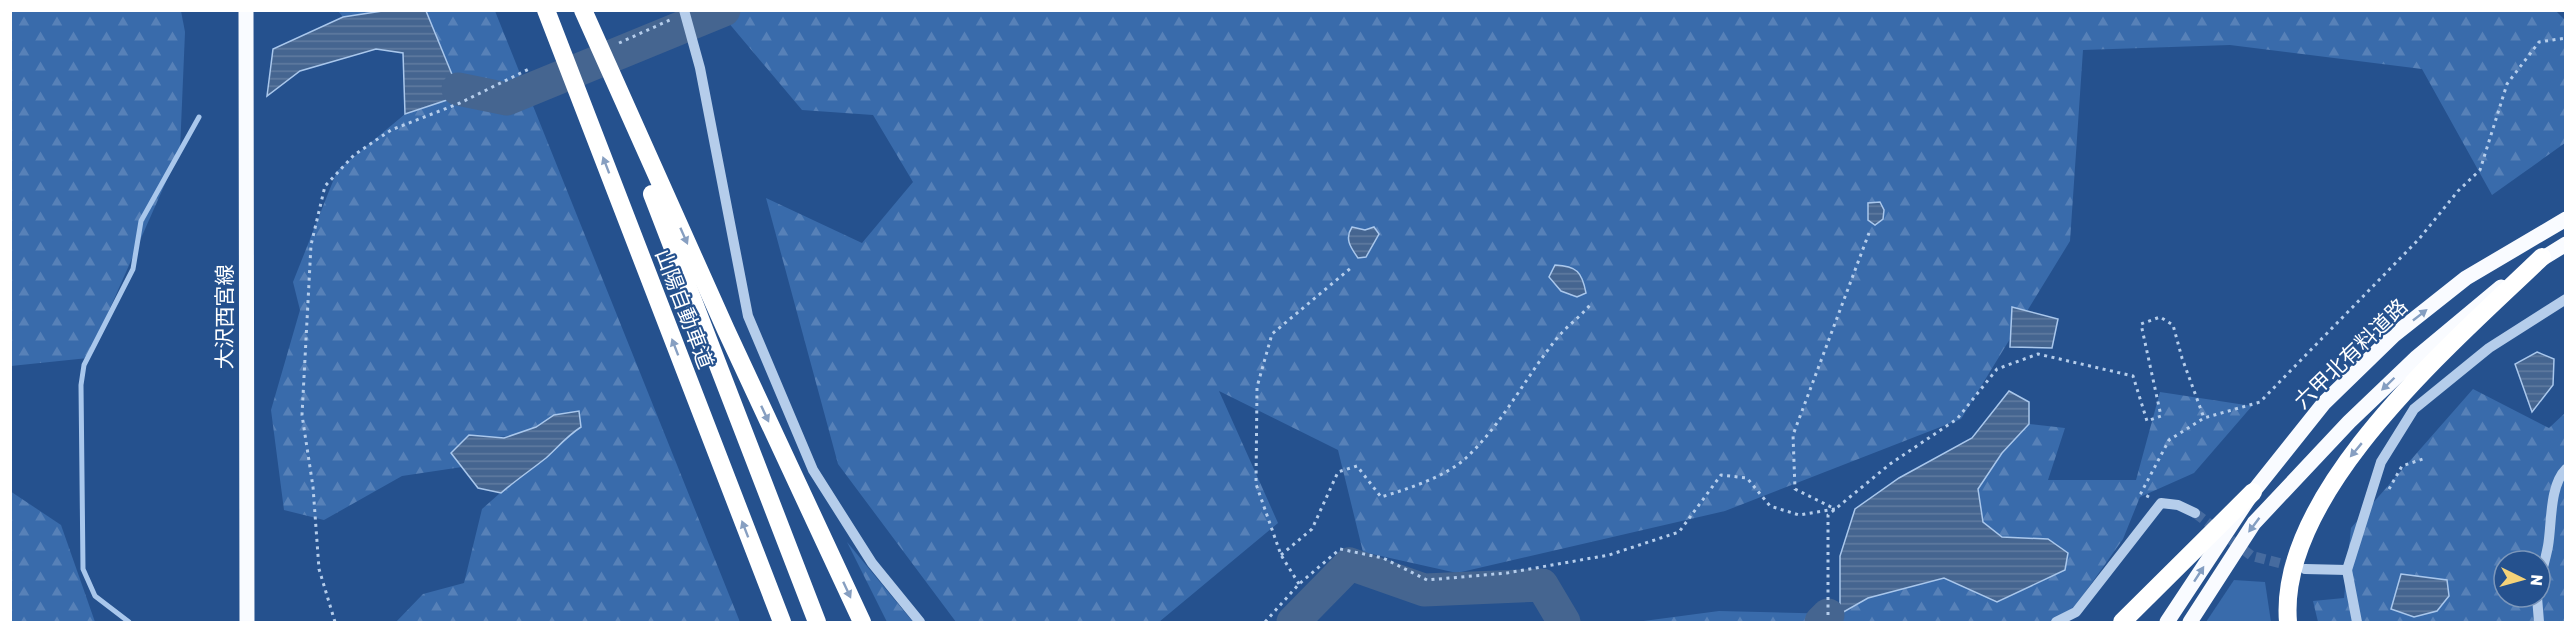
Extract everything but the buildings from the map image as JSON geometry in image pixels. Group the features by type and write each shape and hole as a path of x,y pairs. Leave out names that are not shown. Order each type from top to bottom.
{"highway":[{"name":"山陽自動車道","path":"546,10 758,565 782,622"},
{"name":"山陽自動車道","path":"583,10 817,622"},
{"path":"583,10 717,309 862,622"},
{"path":"2288,622 2289,578 2302,540 2348,459 2417,378 2542,257"},
{"path":"2122,622 2253,492"},
{"path":"758,565 777,622"}],"main road":[{"name":"大沢西宮線","path":"246,10 247,622"},
{"name":"六甲北有料道路","path":"2167,622 2253,492 2324,403 2394,336 2466,278 2565,219"},
{"path":"2190,622 2254,523 2349,422 2417,357 2479,303 2542,257 2565,244"}],"street":[{"path":"685,12 700,68 748,316 813,470 872,563 920,622"},
{"path":"2357,622 2347,570 2381,462 2414,409 2489,348 2565,299"},
{"path":"2547,549 2552,504 2561,473 2565,469"},
{"path":"2056,622 2076,612 2161,503 2178,505 2195,513"},
{"path":"2305,569 2347,570"}],"path":[{"path":"619,43 685,12"},
{"path":"2161,503 2141,493 2169,440 2204,418 2260,402 2419,238 2458,191 2480,170 2507,84 2539,42 2565,38"},
{"path":"335,622 319,569 313,487 302,415 311,245 325,186 354,155 391,130 460,103 529,69"},
{"path":"1835,509 1795,489 1793,435 1869,232"},
{"path":"1299,584 1281,555 1256,484 1257,387 1272,334 1352,267"},
{"path":"1281,555 1312,530 1338,472 1357,466 1381,498 1418,486 1466,459 1509,409 1559,336 1575,323 1590,305"},
{"path":"1828,615 1828,515 1890,464 1957,418 1997,369 2038,354 2133,376 2147,421 2162,416 2141,324 2160,316 2173,325 2204,418"},
{"path":"2367,508 2380,504 2402,466 2426,458"},
{"path":"1265,622 1299,584 1340,549 1383,558 1427,580 1507,573 1609,555 1679,532 1721,475 1747,478 1770,506 1799,515 1835,509"}],"green space":[{"path":"11,10 181,11 185,32 180,150 88,358 11,366"},
{"path":"729,10 2556,11 2565,20 2565,143 2492,195 2422,69 2230,45 2083,50 2070,241 1961,419 1725,511 1457,573 1363,552 1338,450 1219,391 1278,523 1159,622 956,622 838,464 766,198 862,243 913,182 873,115 802,110 722,15"},
{"path":"338,11 389,11 343,17"},
{"path":"426,11 495,11 740,622 396,622 423,594 464,583 482,509 524,472 547,457 563,438 581,427 554,415 514,435 494,437 469,435 451,453 462,467 402,476 324,520 284,510 271,410 300,310 293,282 337,171 405,114 447,100 458,89"},
{"path":"2473,389 2549,428 2565,413 2565,622 2318,622 2313,601 2344,598 2351,528"},
{"path":"2160,392 2252,406 2194,473 2140,497 2123,539 2064,622 1636,622 1719,611 1840,614 1868,598 1944,578 1998,602 2065,570 2068,553 2048,539 2002,537 1983,522 1978,489 2002,453 2029,424 2065,428 2048,480 2136,480"},
{"path":"10,491 61,525 95,622 11,622"},
{"path":"847,542 913,622 887,622"},
{"path":"2234,580 2265,582 2271,622 2206,622"}],"shaded area":[{"path":"389,10 426,11 458,89 447,100 405,114 403,53 376,49 300,71 267,96 273,49 343,17"},
{"path":"1880,202 1884,210 1883,219 1875,225 1868,220 1868,203"},
{"path":"1352,227 1365,230 1374,227 1379,234 1366,257 1358,258 1351,247 1349,236"},
{"path":"1555,265 1577,271 1583,280 1586,293 1577,297 1561,291 1549,277"},
{"path":"2012,307 2058,319 2052,348 2010,347"},
{"path":"2537,352 2554,359 2553,385 2532,412 2515,364"},
{"path":"2009,391 2029,402 2029,424 2002,453 1978,489 1983,522 2002,537 2048,539 2068,553 2065,570 1997,602 1944,578 1868,598 1840,614 1840,556 1855,509 1899,478 1972,438"},
{"path":"579,411 581,427 501,493 478,488 451,453 469,435 504,438 536,427 554,415"},
{"path":"2401,574 2447,580 2449,596 2437,611 2414,617 2391,609"}],"waterway":[{"path":"458,89 507,99 724,10"},
{"path":"129,622 95,596 83,569 81,385 84,365 133,269 141,221 199,117"},
{"path":"1293,622 1350,564 1424,590 1542,585 1564,622"},
{"path":"1821,622 1828,615"}],"tunnel":[{"path":"2195,513 2252,556 2299,568"}]}
